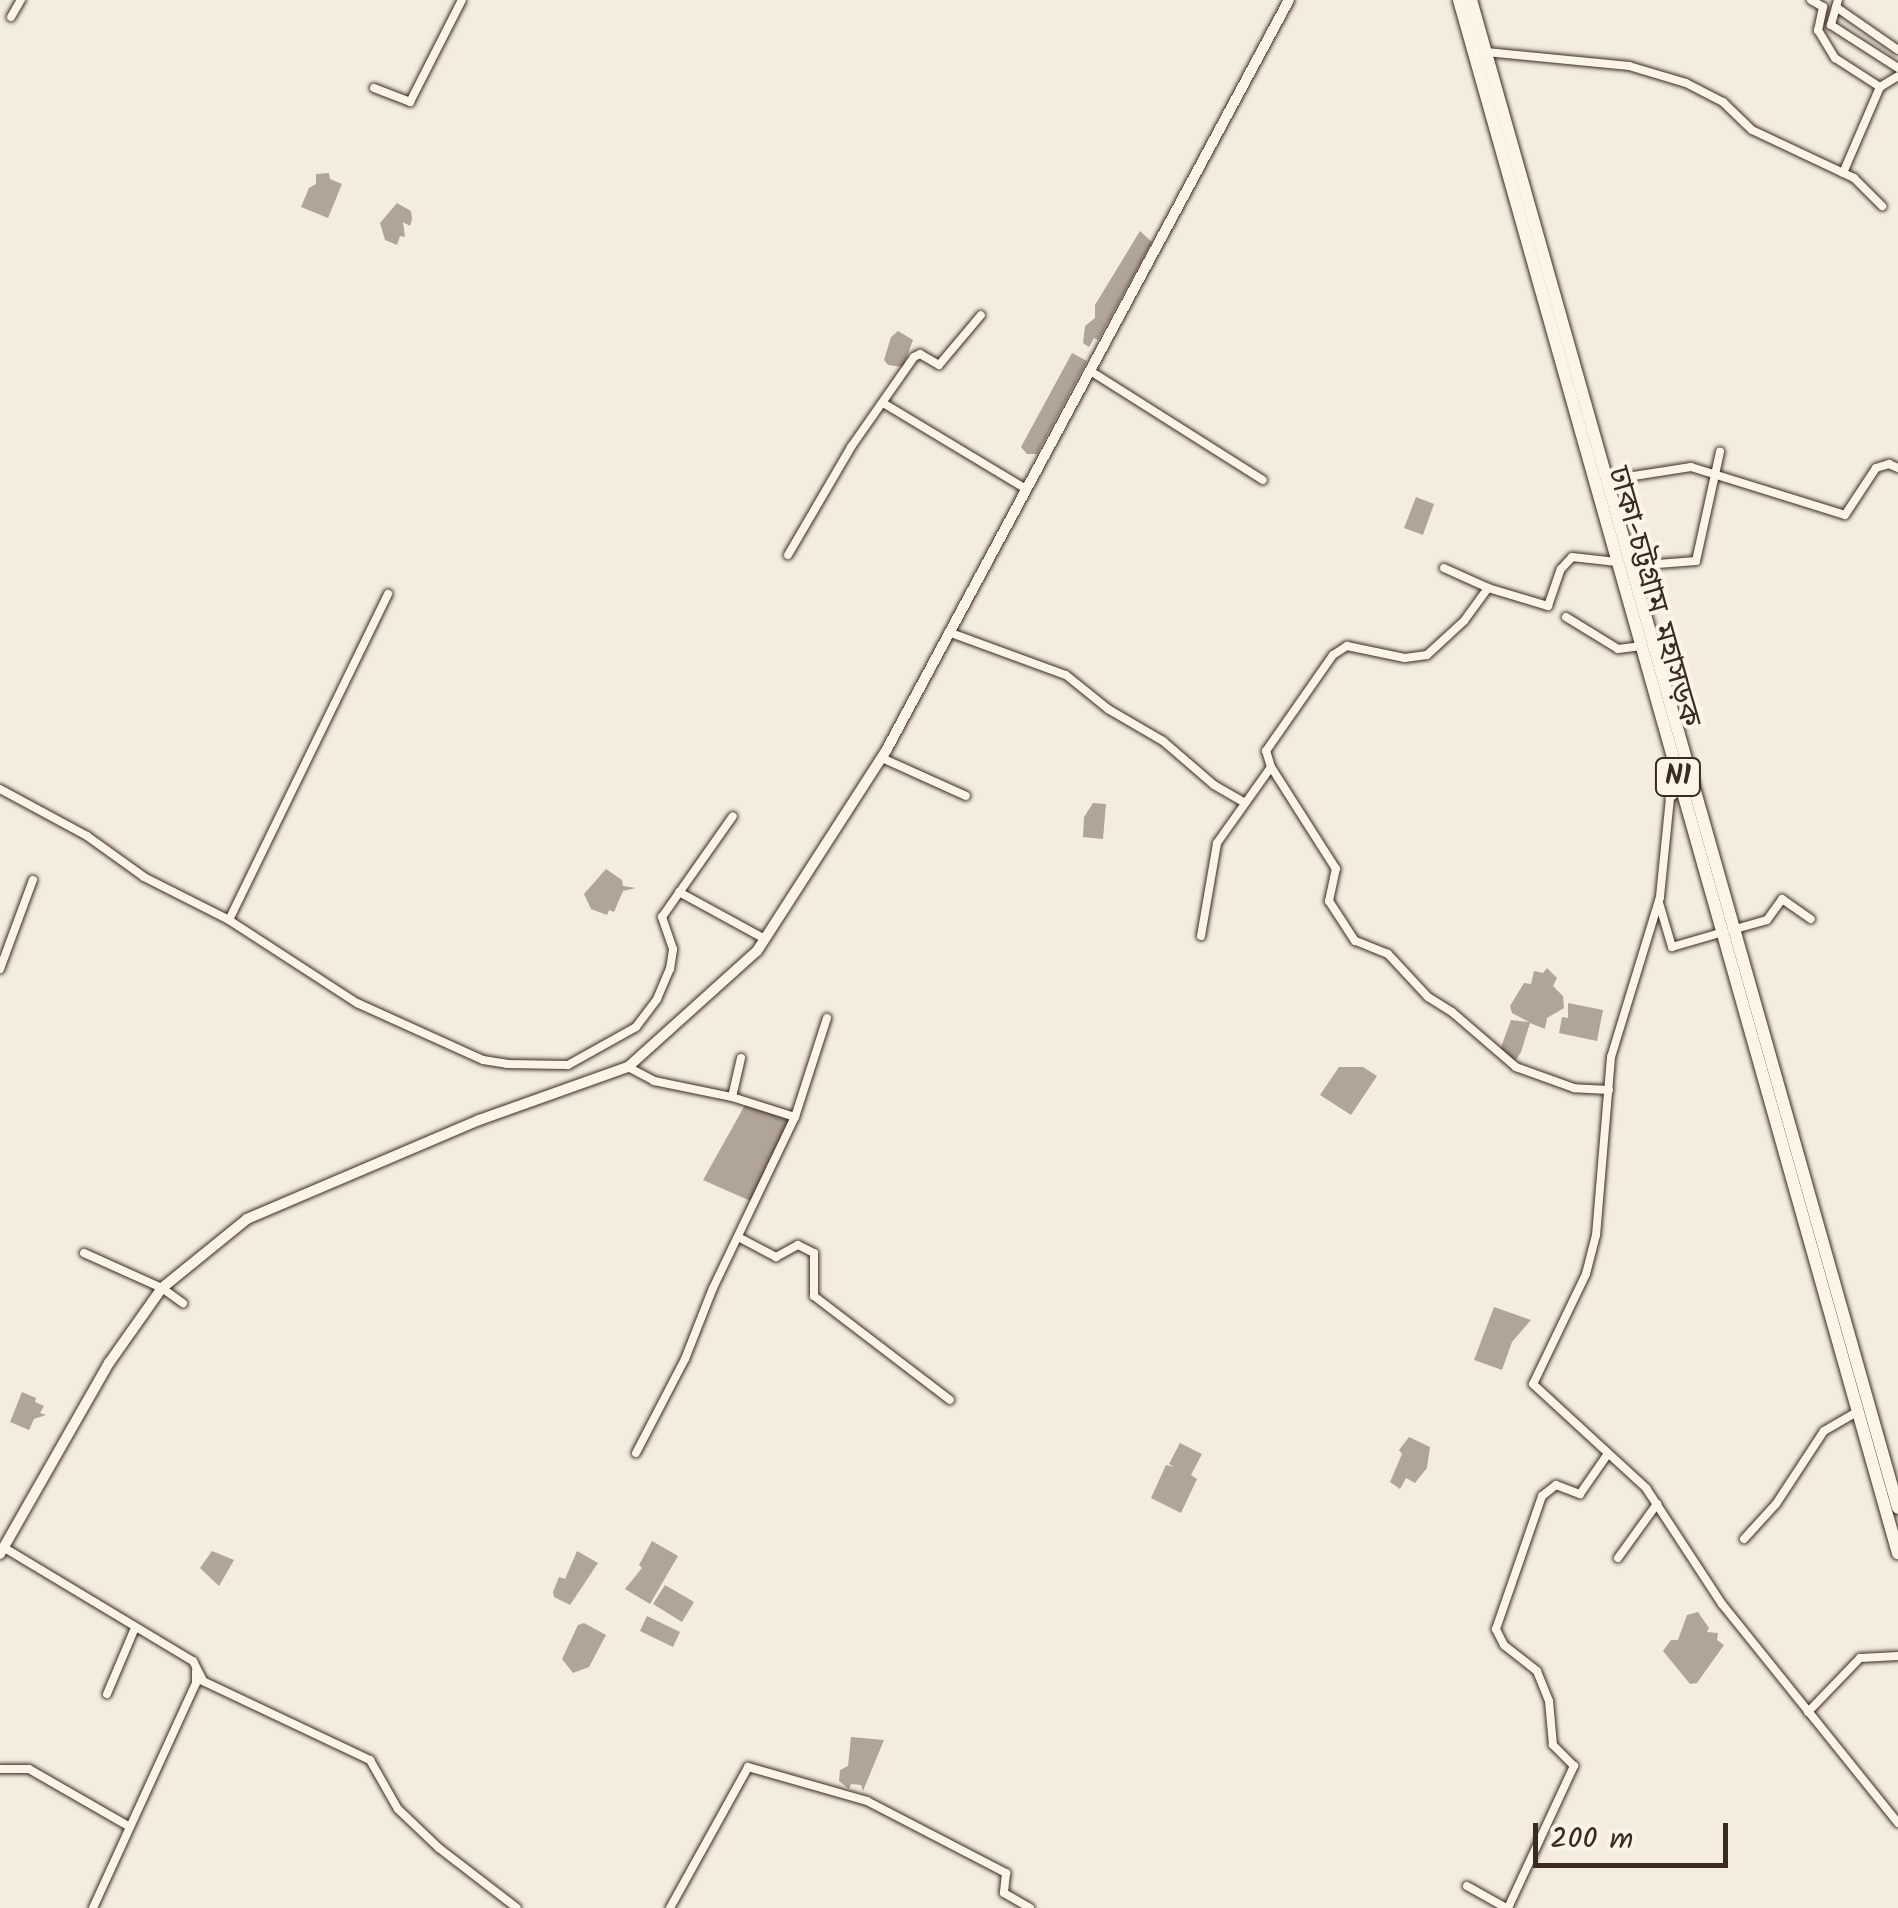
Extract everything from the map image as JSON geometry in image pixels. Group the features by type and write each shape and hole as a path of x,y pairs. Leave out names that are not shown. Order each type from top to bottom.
{"highway":[{"name":"ঢাকা-চট্টগ্রাম মহাসড়ক","path":"1459,0 1682,788 1898,1508"},
{"name":"ঢাকা-চট্টগ্রাম মহাসড়ক","path":"1472,0 1632,566 1726,931 1898,1554"},
{"path":"1546,317 1556,320 1561,312"},
{"path":"1552,336 1558,326 1567,333"}],"main road":[{"path":"1,1549 108,1363 162,1288 247,1219 479,1120 628,1067 765,939 882,758 1289,0"}],"street":[{"path":"11,17 21,0"},
{"path":"374,88 410,102 462,0"},
{"path":"1812,0 1823,7 1818,30 1836,58 1880,87"},
{"path":"1843,173 1880,87 1898,72 1831,25 1837,4 1898,50"},
{"path":"1486,52 1629,66 1668,76 1723,102 1752,130 1843,173 1882,206"},
{"path":"788,556 851,448 914,357 920,354 940,365 982,315"},
{"path":"1092,372 1262,480"},
{"path":"883,404 1026,489"},
{"path":"1632,566 1696,561 1720,452"},
{"path":"1608,480 1691,467 1845,514 1876,468 1889,464 1898,468"},
{"path":"1444,568 1488,588 1548,606 1562,569 1572,557 1617,562"},
{"path":"1488,588 1464,620 1426,654 1405,658 1353,646 1333,655 1268,744 1271,768 1336,869 1329,901 1355,941 1388,954 1428,997 1473,1028 1516,1068 1574,1088 1609,1090"},
{"path":"229,920 388,594"},
{"path":"1566,617 1618,649 1642,646"},
{"path":"951,633 1066,675 1108,710 1162,741 1214,786 1244,802"},
{"path":"882,758 966,796"},
{"path":"1200,936 1216,843 1271,768"},
{"path":"1682,788 1668,807 1658,902 1620,1024 1609,1090 1596,1235 1586,1274 1534,1384 1657,1504 1722,1604 1898,1823"},
{"path":"0,789 87,836 144,878 229,920 357,1003 470,1054 507,1064 568,1065 636,1027 657,998 673,949 662,916 733,816"},
{"path":"0,970 32,880"},
{"path":"678,892 765,939"},
{"path":"1658,902 1672,946 1767,920 1782,899 1810,919"},
{"path":"636,1453 685,1359 713,1288 796,1116 826,1018"},
{"path":"732,1096 740,1058"},
{"path":"628,1067 654,1081 732,1096 796,1116"},
{"path":"740,1238 776,1257 798,1245 814,1253 814,1296 950,1400"},
{"path":"84,1253 162,1288 183,1303"},
{"path":"1744,1539 1776,1504 1824,1431 1858,1411"},
{"path":"1467,1886 1507,1908 1574,1766 1553,1744 1549,1701 1537,1671 1504,1644 1496,1629 1542,1496 1556,1485 1580,1494 1608,1456"},
{"path":"1618,1558 1657,1504"},
{"path":"1,1549 193,1661 196,1671 196,1683 93,1908"},
{"path":"107,1694 134,1630"},
{"path":"1808,1712 1860,1658 1898,1656"},
{"path":"196,1671 208,1684 370,1760 398,1809 439,1848 517,1908"},
{"path":"670,1908 748,1767 884,1810 1006,1872 1004,1893 1030,1908"},
{"path":"0,1768 29,1769 130,1828"}],"shaded area":[{"path":"329,173 330,179 342,184 328,218 301,207 309,188 316,184 316,174"},
{"path":"397,203 411,211 412,219 410,226 403,222 405,237 400,236 397,245 385,240 380,223"},
{"path":"1140,231 1152,242 1098,340 1094,338 1089,347 1083,343 1085,326 1095,318 1095,305"},
{"path":"898,331 913,340 903,367 888,365 884,360 891,337"},
{"path":"1072,353 1087,361 1037,454 1027,454 1021,447"},
{"path":"1416,497 1434,504 1423,535 1404,528"},
{"path":"1093,803 1106,804 1103,839 1083,837 1084,817"},
{"path":"606,869 622,880 623,886 636,888 623,891 614,912 609,910 607,915 591,909 584,894"},
{"path":"1547,968 1557,978 1553,986 1563,996 1564,1008 1547,1018 1545,1029 1530,1023 1521,1052 1516,1060 1510,1059 1500,1050 1511,1020 1529,1022 1512,1013 1510,1006 1524,983 1531,984 1534,971 1543,973"},
{"path":"1568,1003 1603,1010 1597,1041 1559,1033 1562,1017 1568,1018"},
{"path":"1339,1067 1363,1067 1377,1076 1351,1115 1320,1095"},
{"path":"745,1105 792,1115 755,1203 703,1180"},
{"path":"1494,1307 1531,1320 1512,1342 1502,1370 1474,1360"},
{"path":"22,1392 36,1398 35,1402 44,1406 40,1413 46,1415 34,1419 29,1430 10,1422"},
{"path":"1409,1437 1430,1447 1427,1468 1415,1483 1406,1478 1400,1489 1390,1482 1402,1454 1399,1450"},
{"path":"1180,1443 1202,1454 1191,1475 1197,1479 1181,1513 1151,1498 1166,1465 1174,1467 1169,1464"},
{"path":"652,1541 678,1556 650,1604 625,1589 642,1568 639,1565"},
{"path":"212,1551 234,1560 219,1586 200,1568"},
{"path":"577,1551 598,1563 570,1605 554,1597 553,1592 559,1577 565,1579"},
{"path":"665,1585 694,1602 682,1622 653,1604"},
{"path":"1698,1612 1709,1628 1707,1632 1718,1633 1717,1640 1724,1645 1697,1683 1690,1684 1663,1651 1671,1640 1678,1640 1687,1615"},
{"path":"647,1616 680,1632 673,1647 640,1631"},
{"path":"584,1623 606,1635 589,1667 573,1673 562,1659 578,1625"},
{"path":"851,1737 884,1740 863,1791 861,1785 851,1784 849,1789 839,1781 840,1770 848,1766"}]}
